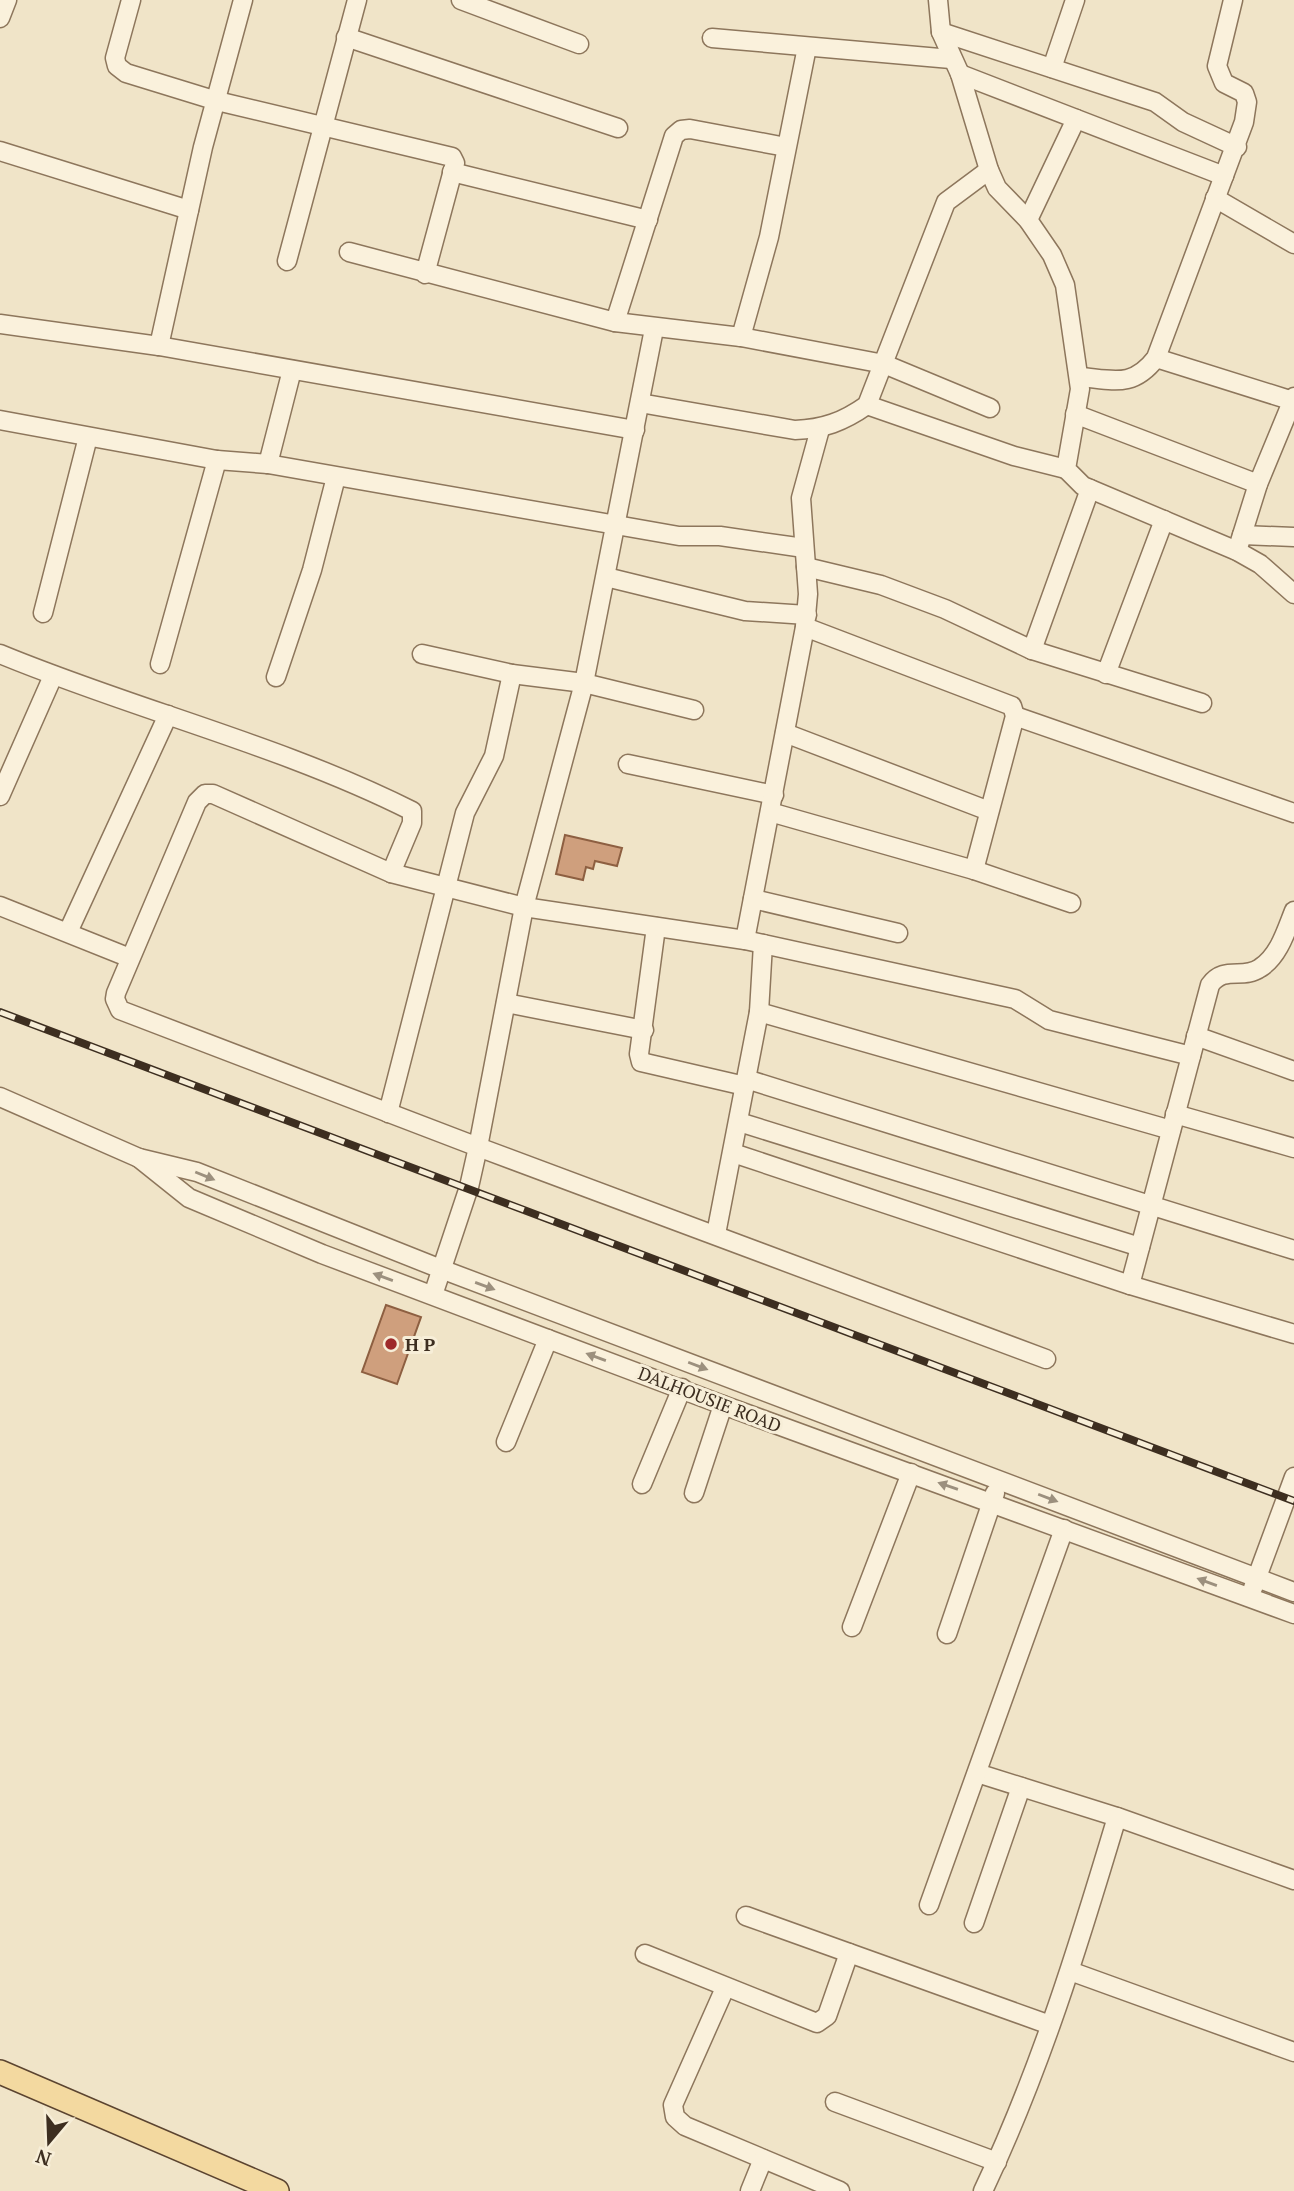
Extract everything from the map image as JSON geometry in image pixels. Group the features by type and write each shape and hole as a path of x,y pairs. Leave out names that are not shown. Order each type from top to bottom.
{"main road":[{"path":"0,2072 277,2191"}],"street":[{"path":"0,18 7,0"},
{"path":"131,0 117,47 117,66 126,73 217,101 443,153 455,163 425,274"},
{"path":"159,346 189,210 243,0"},
{"path":"287,261 357,0"},
{"path":"461,0 579,44"},
{"path":"938,0 941,32 956,67 997,188 1028,220 1052,255 1063,277 1080,377 1066,469 1071,477 1090,489 1164,520 1240,543 1294,537"},
{"path":"1052,68 1074,0"},
{"path":"1080,377 1134,379 1144,374 1156,358 1237,146 1247,103 1244,93 1219,76 1217,66 1233,0"},
{"path":"941,32 1155,102 1183,122 1237,146"},
{"path":"346,37 618,128"},
{"path":"712,38 807,47 956,67 1076,119 1224,176"},
{"path":"741,337 769,237 807,47"},
{"path":"1028,220 1076,119"},
{"path":"615,322 674,136 681,130 786,147"},
{"path":"0,151 189,210"},
{"path":"640,403 795,430 820,429 835,424 867,405 946,202 989,170"},
{"path":"452,172 648,220"},
{"path":"1215,198 1294,244"},
{"path":"349,252 615,322 741,337 884,364 990,408"},
{"path":"0,324 159,346 635,430"},
{"path":"433,1295 469,1187 524,907 584,683 654,328"},
{"path":"1156,358 1293,399 1287,438 1258,484 1240,543"},
{"path":"268,464 292,370"},
{"path":"867,405 1014,456 1066,469"},
{"path":"1075,414 1258,484"},
{"path":"0,420 217,460 268,464 679,536 720,536 804,548"},
{"path":"746,940 806,621 806,567 801,498 820,429"},
{"path":"43,613 88,437"},
{"path":"160,664 217,460"},
{"path":"276,677 312,570 336,477"},
{"path":"1032,649 1090,489"},
{"path":"1106,674 1164,520"},
{"path":"1240,543 1294,594"},
{"path":"806,567 881,585 945,609 1032,649 1202,703"},
{"path":"606,577 745,611 806,621 1009,702 1015,716 974,870"},
{"path":"0,654 53,676 294,761 412,811 412,823 391,873"},
{"path":"422,654 512,674 584,683 694,710"},
{"path":"388,1113 465,813 494,756 512,674"},
{"path":"0,796 53,676"},
{"path":"68,932 168,715"},
{"path":"1015,716 1294,813"},
{"path":"785,733 989,811"},
{"path":"628,764 772,803 1071,903"},
{"path":"1046,1359 120,1010 115,999 197,802 205,794 214,794 391,873 524,907 746,940 1016,999 1049,1020 1191,1056"},
{"path":"753,899 898,933"},
{"path":"0,906 131,958"},
{"path":"1130,1285 1206,998 1216,977 1226,972 1250,973 1261,968 1289,937 1294,912"},
{"path":"656,927 639,1054 645,1064 746,1082 1294,1250"},
{"path":"716,1234 759,1012 764,944"},
{"path":"506,1003 644,1030"},
{"path":"759,1012 1173,1122 1294,1148"},
{"path":"1196,1036 1294,1071"},
{"name":"DALHOUSIE ROAD","path":"0,1097 139,1158 197,1172 441,1269 1294,1592"},
{"path":"739,1122 1140,1247"},
{"path":"733,1153 1130,1285 1294,1334"},
{"name":"DALHOUSIE ROAD","path":"139,1158 189,1198 322,1254 723,1405 1294,1614"},
{"path":"506,1442 548,1339"},
{"path":"642,1484 681,1388"},
{"path":"694,1493 723,1405"},
{"path":"852,1627 911,1473"},
{"path":"1250,1598 1294,1477"},
{"path":"947,1634 999,1479"},
{"path":"929,1905 1064,1529"},
{"path":"977,1773 1117,1817 1294,1880"},
{"path":"974,1923 1021,1787"},
{"path":"983,2191 997,2162 1070,1971 1117,1817"},
{"path":"746,1916 1050,2025"},
{"path":"645,1954 725,1988 821,2023 827,2016 849,1953"},
{"path":"1070,1971 1294,2052"},
{"path":"725,1988 673,2111 685,2126 840,2191"},
{"path":"835,2102 997,2162"},
{"path":"750,2191 763,2158"}],"building":[{"path":"565,835 622,848 617,866 595,861 593,869 586,867 583,880 556,874"},
{"name":"H P","path":"386,1305 421,1317 397,1384 362,1372"}],"railway":[{"path":"0,1012 1294,1501"}],"place":[{"name":"H P","path":"391,1344"}]}
